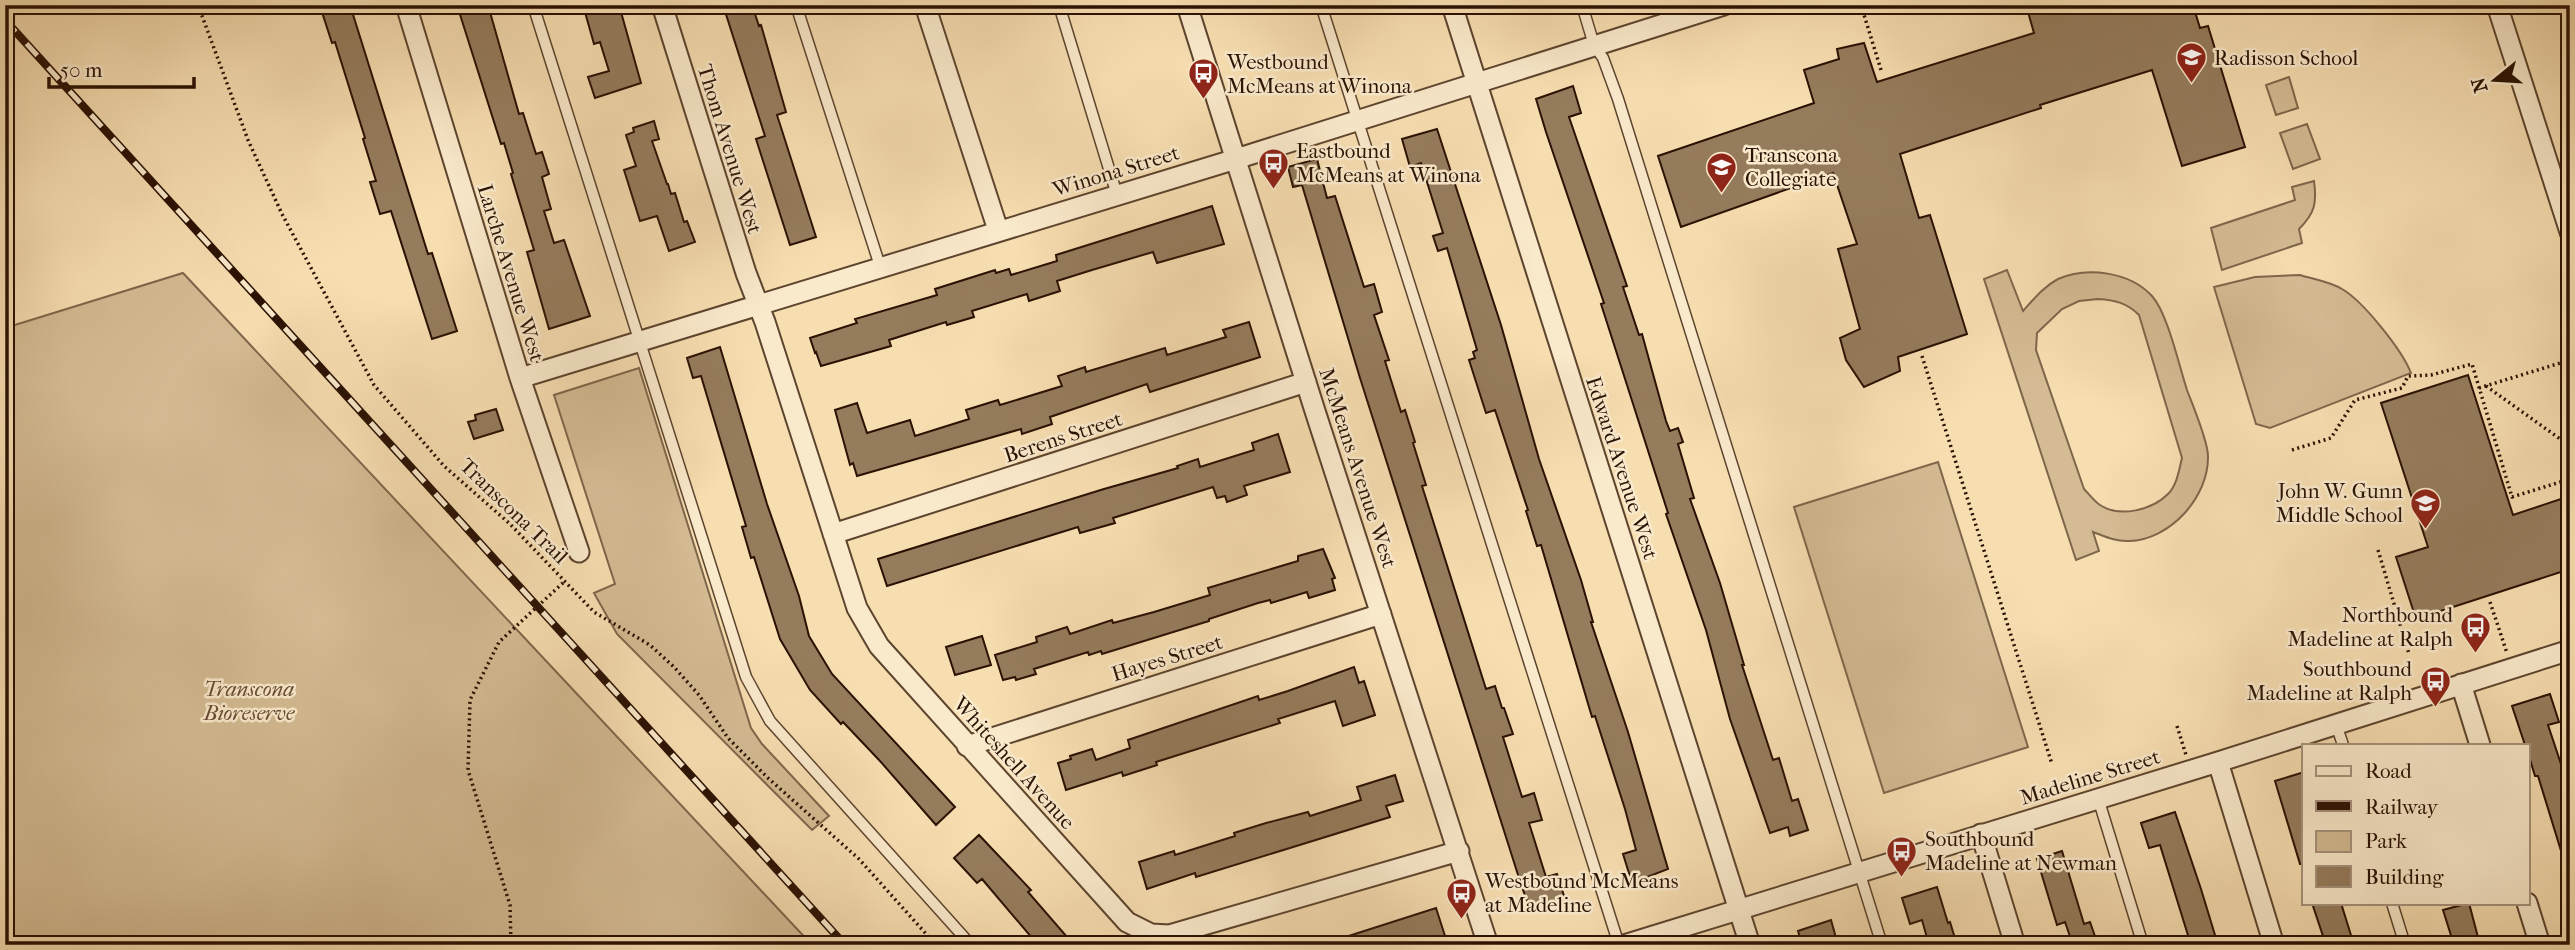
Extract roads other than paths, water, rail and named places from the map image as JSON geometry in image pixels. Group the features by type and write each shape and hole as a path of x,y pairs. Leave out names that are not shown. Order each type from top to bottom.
{"street":[{"name":"Larche Avenue West","path":"405,5 520,378 579,552"},
{"name":"Thom Avenue West","path":"662,5 746,273 759,304"},
{"path":"925,5 998,230"},
{"name":"McMeans Avenue West","path":"1187,5 1488,945"},
{"name":"Edward Avenue West","path":"1452,5 1750,945"},
{"path":"2497,5 2570,232"},
{"name":"Winona Street","path":"520,378 1236,159 1716,6"},
{"name":"Whiteshell Avenue","path":"759,304 857,608 879,646 1127,922 1151,934 1169,935 1459,851"},
{"name":"Berens Street","path":"832,534 1306,382"},
{"name":"Hayes Street","path":"968,746 1381,614"},
{"name":"Madeline Street","path":"1622,945 2569,652"},
{"path":"2461,684 2480,744"},
{"path":"2218,762 2274,945"},
{"path":"1981,834 2015,945"},
{"path":"2527,904 2540,945"}],"lane":[{"path":"533,5 746,677 770,721 971,945"},
{"path":"796,5 880,266"},
{"path":"1059,5 1117,195"},
{"path":"1321,5 1622,945"},
{"path":"1582,5 1594,45 1604,58 1618,99 1882,945"},
{"path":"2336,724 2343,744"},
{"path":"2098,798 2143,945"},
{"path":"2392,904 2405,945"}],"railway":[{"path":"5,20 845,945"}],"place":[{"name":"Radisson School","path":"2191,85"},
{"name":"Westbound McMeans at Winona","path":"1204,101"},
{"name":"Eastbound McMeans at Winona","path":"1273,190"},
{"name":"Transcona Collegiate","path":"1722,194"},
{"name":"John W. Gunn Middle School","path":"2426,530"},
{"name":"Northbound Madeline at Ralph","path":"2476,654"},
{"name":"Southbound Madeline at Ralph","path":"2435,708"},
{"name":"Southbound Madeline at Newman","path":"1902,878"},
{"name":"Westbound McMeans at Madeline","path":"1462,920"}],"park label":[{"name":"Transcona Bioreserve","path":"249,701"}]}
